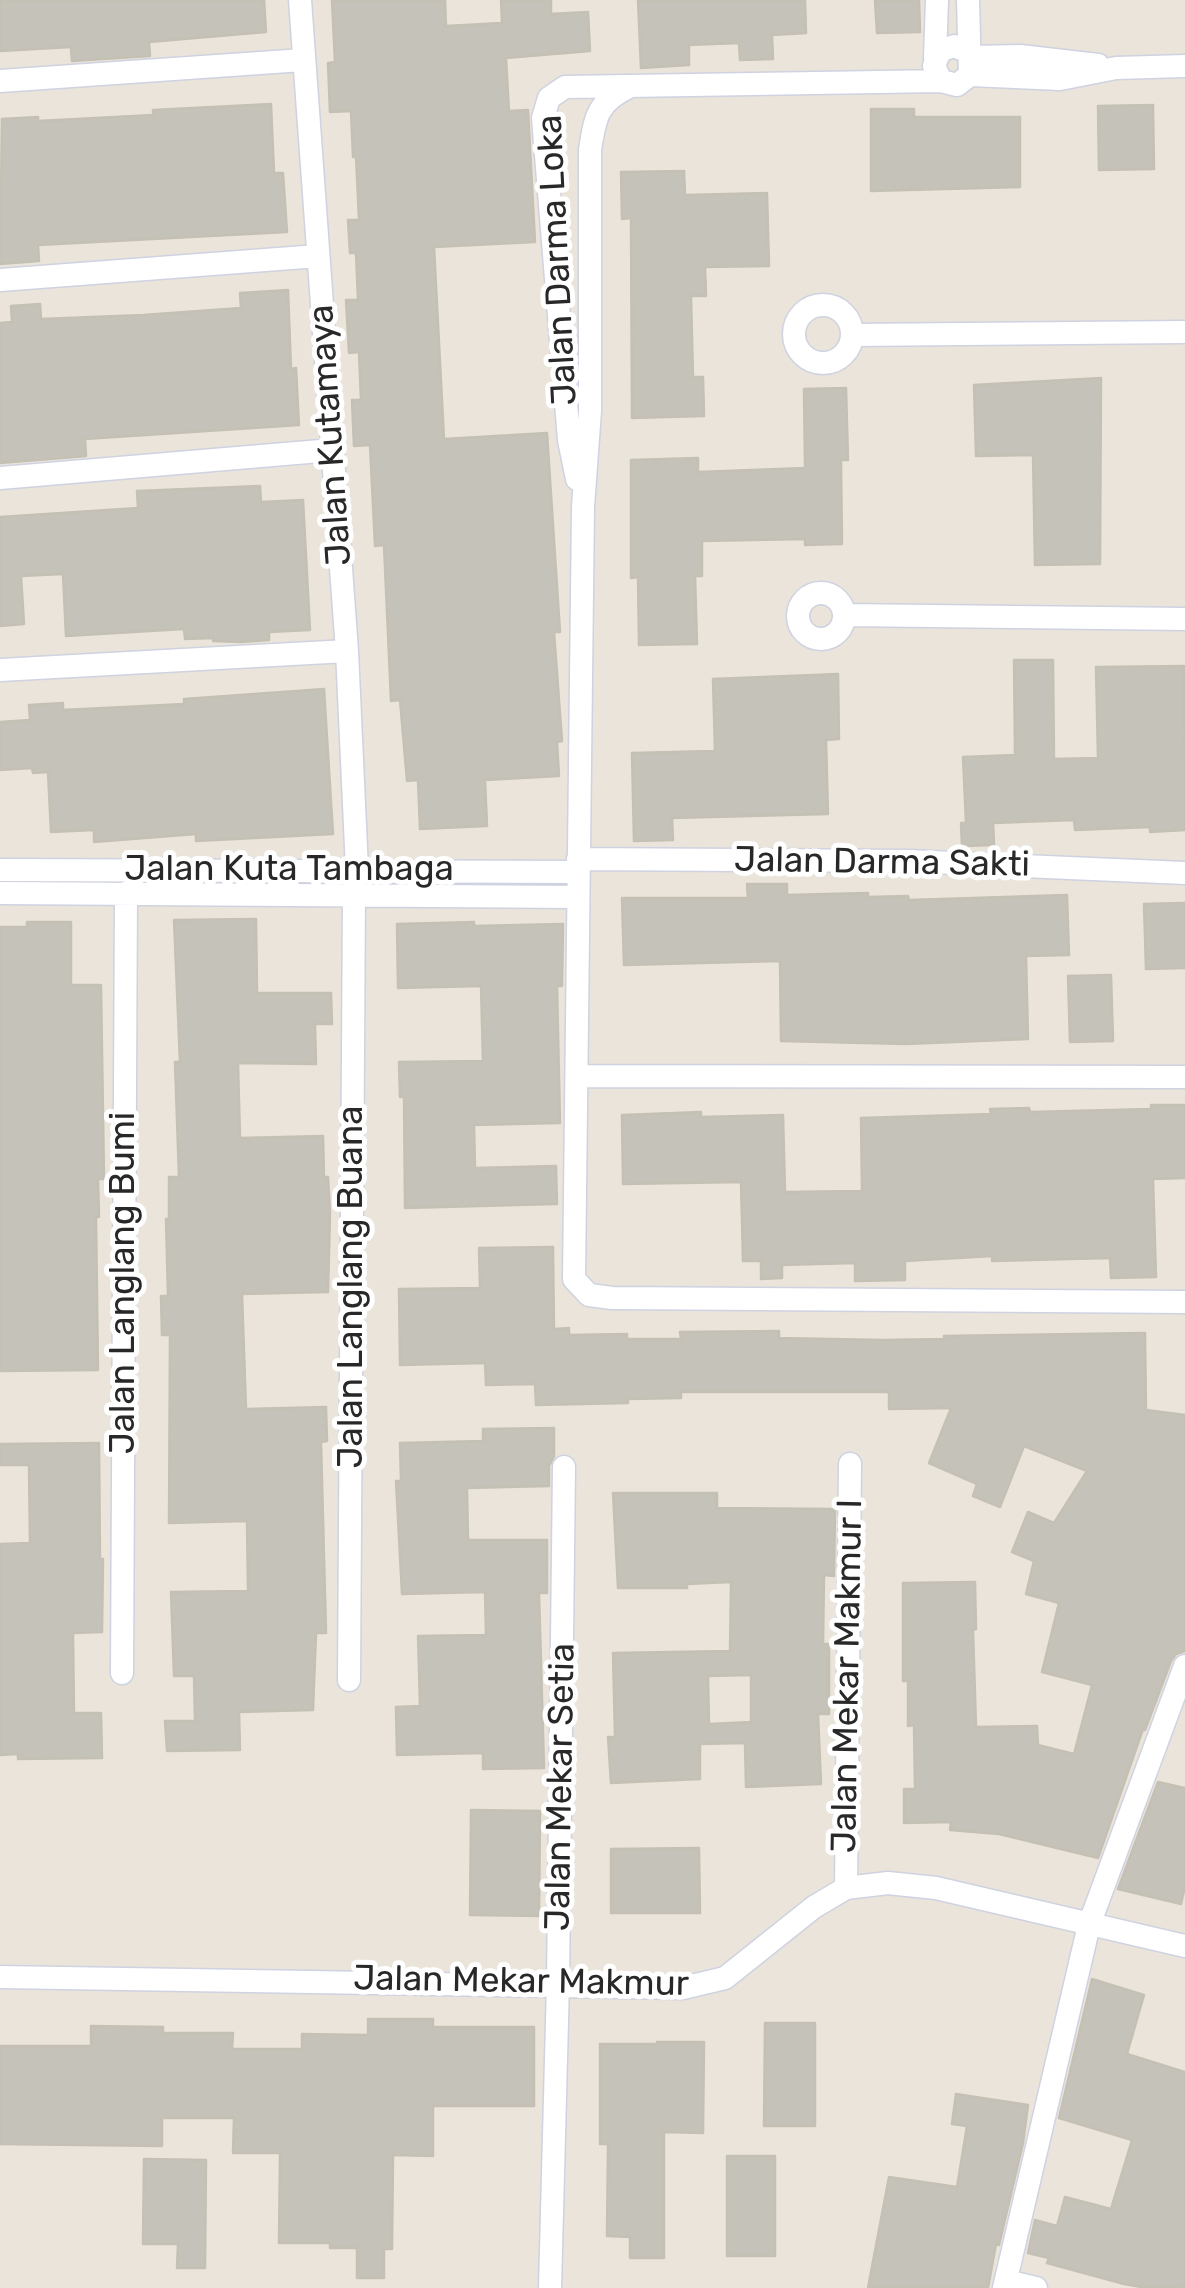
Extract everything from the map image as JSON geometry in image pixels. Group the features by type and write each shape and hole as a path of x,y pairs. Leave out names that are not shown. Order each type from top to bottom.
{"street":[{"name":"Jalan Kutamaya","path":"300,0 346,650 357,870"},
{"path":"936,0 934,66 941,81 957,84 970,61 968,0"},
{"path":"935,58 940,51 954,46 970,61 1060,78 1116,68 1185,66"},
{"path":"0,81 304,60"},
{"name":"Jalan Darma Loka","path":"583,507 569,440 543,118 550,98 565,87 941,81"},
{"name":"Jalan Darma Loka","path":"632,86 613,94 594,118 590,150 590,411 583,507 574,1279 589,1295 632,1298 1185,1302"},
{"path":"0,280 318,256"},
{"path":"853,335 1185,332"},
{"path":"0,478 332,450"},
{"path":"845,615 1185,619"},
{"path":"0,670 346,650"},
{"name":"Jalan Darma Sakti","path":"578,865 908,861 1185,874"},
{"name":"Jalan Kuta Tambaga","path":"0,870 357,870 578,865"},
{"name":"Jalan Langlang Buana","path":"349,1680 357,870"},
{"name":"Jalan Kuta Tambaga","path":"0,893 578,897"},
{"name":"Jalan Langlang Bumi","path":"122,1673 126,893"},
{"path":"577,1076 1185,1076"},
{"name":"Jalan Mekar Makmur I","path":"846,1888 850,1464"},
{"name":"Jalan Mekar Setia","path":"550,2288 564,1466"},
{"path":"1036,2288 1005,2284 1090,1926 1185,1666"},
{"name":"Jalan Mekar Makmur","path":"0,1976 683,1988 725,1978 814,1907 846,1888 888,1884 936,1888 1185,1946"}],"building":[{"path":"0,0 264,0 266,32 149,42 150,56 72,61 71,47 1,51"},
{"path":"332,0 445,0 446,26 502,23 501,0 551,0 551,14 588,12 590,51 506,58 509,111 528,110 535,242 434,247 444,439 547,433 560,632 554,632 562,741 557,742 559,776 485,780 487,826 420,829 418,780 407,781 400,700 391,701 384,545 375,546 370,445 354,446 352,400 361,400 359,352 349,353 346,300 358,300 356,253 350,253 348,220 359,220 356,157 351,111 330,112 328,63 335,62"},
{"path":"638,0 805,0 806,33 772,35 773,59 740,60 739,43 689,45 689,65 641,68"},
{"path":"875,0 919,0 920,32 877,33"},
{"path":"271,104 274,173 283,173 287,232 38,245 39,261 0,264 2,119 153,115 153,110"},
{"path":"1153,105 1154,169 1099,170 1098,106"},
{"path":"871,109 914,109 914,117 1020,117 1020,187 871,191"},
{"path":"684,171 685,195 767,193 769,266 705,267 706,296 691,296 693,377 703,377 704,416 632,418 631,218 622,219 621,172"},
{"path":"288,290 291,369 296,368 299,425 85,439 86,456 0,463 0,323 12,322 11,306 40,304 41,319 143,315 241,308 240,293"},
{"path":"1101,378 1100,564 1035,565 1033,455 976,456 974,385"},
{"path":"846,388 848,460 841,460 842,544 805,545 805,539 702,541 702,576 695,576 697,644 639,645 638,577 631,578 631,460 698,458 698,472 805,468 804,389"},
{"path":"260,486 261,502 303,500 310,630 269,632 269,640 241,642 185,639 184,629 66,636 63,574 21,576 24,624 0,626 0,517 138,508 137,491"},
{"path":"1014,660 1053,660 1054,759 1098,758 1096,667 1184,666 1185,830 1075,830 1074,820 993,823 994,845 962,846 961,823 966,823 963,757 1015,755"},
{"path":"838,674 839,739 826,740 828,814 672,818 673,840 634,841 632,753 715,751 713,679"},
{"path":"324,689 333,834 196,841 196,834 94,842 94,830 51,832 48,772 33,773 32,768 0,770 0,722 30,720 29,705 63,703 63,710 184,704 184,699"},
{"path":"747,884 787,884 787,895 868,893 868,897 908,896 909,900 1067,895 1069,955 1026,956 1028,1039 906,1044 781,1041 780,961 624,965 622,898 748,898"},
{"path":"1185,903 1185,968 1146,969 1144,904"},
{"path":"256,919 257,993 331,993 332,1024 315,1024 316,1064 238,1063 240,1138 323,1136 330,1214 328,1292 242,1294 246,1409 326,1407 327,1441 321,1442 326,1633 316,1633 313,1710 239,1712 240,1750 167,1751 165,1721 195,1721 194,1676 174,1676 171,1592 248,1591 247,1521 169,1523 170,1335 162,1335 161,1296 168,1296 169,1177 179,1177 175,1062 180,1062 174,920"},
{"path":"27,922 71,922 71,985 101,985 104,1179 98,1179 96,1217 98,1370 0,1371 0,927 27,927"},
{"path":"474,922 474,926 563,924 562,986 557,986 560,1123 474,1125 475,1168 556,1166 557,1204 405,1208 404,1097 400,1097 399,1062 483,1061 481,986 398,988 397,924"},
{"path":"1111,975 1113,1041 1070,1042 1068,976"},
{"path":"1151,1105 1185,1105 1185,1178 1153,1179 1156,1277 1111,1278 1110,1258 992,1261 992,1256 905,1261 905,1280 855,1281 855,1263 782,1265 782,1278 761,1279 761,1261 743,1261 741,1182 623,1184 622,1115 783,1115 785,1192 862,1191 861,1118 991,1114 990,1109 1151,1109"},
{"path":"553,1247 554,1329 569,1328 569,1335 627,1334 627,1339 681,1339 680,1332 779,1331 779,1338 884,1340 1145,1333 1146,1410 1185,1415 1185,1651 1171,1661 1098,1858 999,1834 950,1830 951,1822 904,1823 904,1789 915,1789 914,1725 908,1726 908,1681 903,1681 903,1583 975,1582 976,1727 1037,1726 1038,1745 1074,1754 1092,1685 1042,1672 1059,1603 1026,1594 1034,1561 1012,1552 1028,1512 1054,1523 1087,1471 1024,1446 1000,1507 973,1496 977,1484 929,1463 951,1408 889,1409 889,1392 681,1392 681,1398 628,1399 628,1403 536,1405 535,1384 486,1385 485,1363 400,1365 399,1289 480,1288 479,1248"},
{"path":"554,1428 549,1486 467,1488 468,1540 547,1540 547,1593 539,1593 544,1768 483,1769 483,1753 397,1755 396,1707 420,1706 418,1636 486,1635 485,1592 402,1594 396,1481 401,1481 400,1443 483,1441 483,1429"},
{"path":"99,1443 102,1632 73,1633 74,1713 101,1713 102,1758 18,1759 18,1754 0,1755 0,1544 30,1543 29,1465 0,1465 0,1444"},
{"path":"613,1493 717,1493 717,1508 835,1509 834,1576 824,1575 823,1644 829,1644 829,1714 818,1714 821,1784 746,1787 745,1743 700,1744 700,1779 611,1783 608,1737 615,1737 613,1653 730,1651 731,1582 687,1584 687,1588 618,1588","holes":["751,1675 751,1722 709,1724 708,1676"]},
{"path":"1158,1782 1185,1788 1185,1886 1181,1904 1118,1889"},
{"path":"471,1810 540,1811 539,1916 470,1915"},
{"path":"699,1848 700,1913 611,1913 611,1849"},
{"path":"1092,1979 1144,1995 1127,2054 1185,2072 1185,2288 1124,2284 1047,2263 1049,2258 1028,2253 1035,2220 1057,2226 1065,2197 1111,2209 1132,2140 1059,2118"},
{"path":"368,2019 433,2019 433,2027 534,2027 534,2106 433,2106 433,2156 393,2155 392,2249 384,2249 384,2278 357,2278 357,2248 330,2248 330,2243 279,2243 280,2153 233,2153 234,2118 162,2118 162,2146 0,2144 0,2046 91,2046 91,2026 163,2027 163,2033 233,2033 232,2049 302,2049 302,2034 368,2035"},
{"path":"765,2023 815,2023 815,2126 764,2126"},
{"path":"704,2042 703,2133 664,2132 664,2258 630,2258 630,2237 607,2236 608,2144 600,2144 600,2044"},
{"path":"956,2094 1028,2105 1023,2143 988,2288 868,2288 889,2177 957,2187 967,2126 952,2124"},
{"path":"727,2156 775,2156 775,2256 727,2256"},
{"path":"144,2159 206,2160 205,2268 177,2268 178,2244 143,2244"}]}
